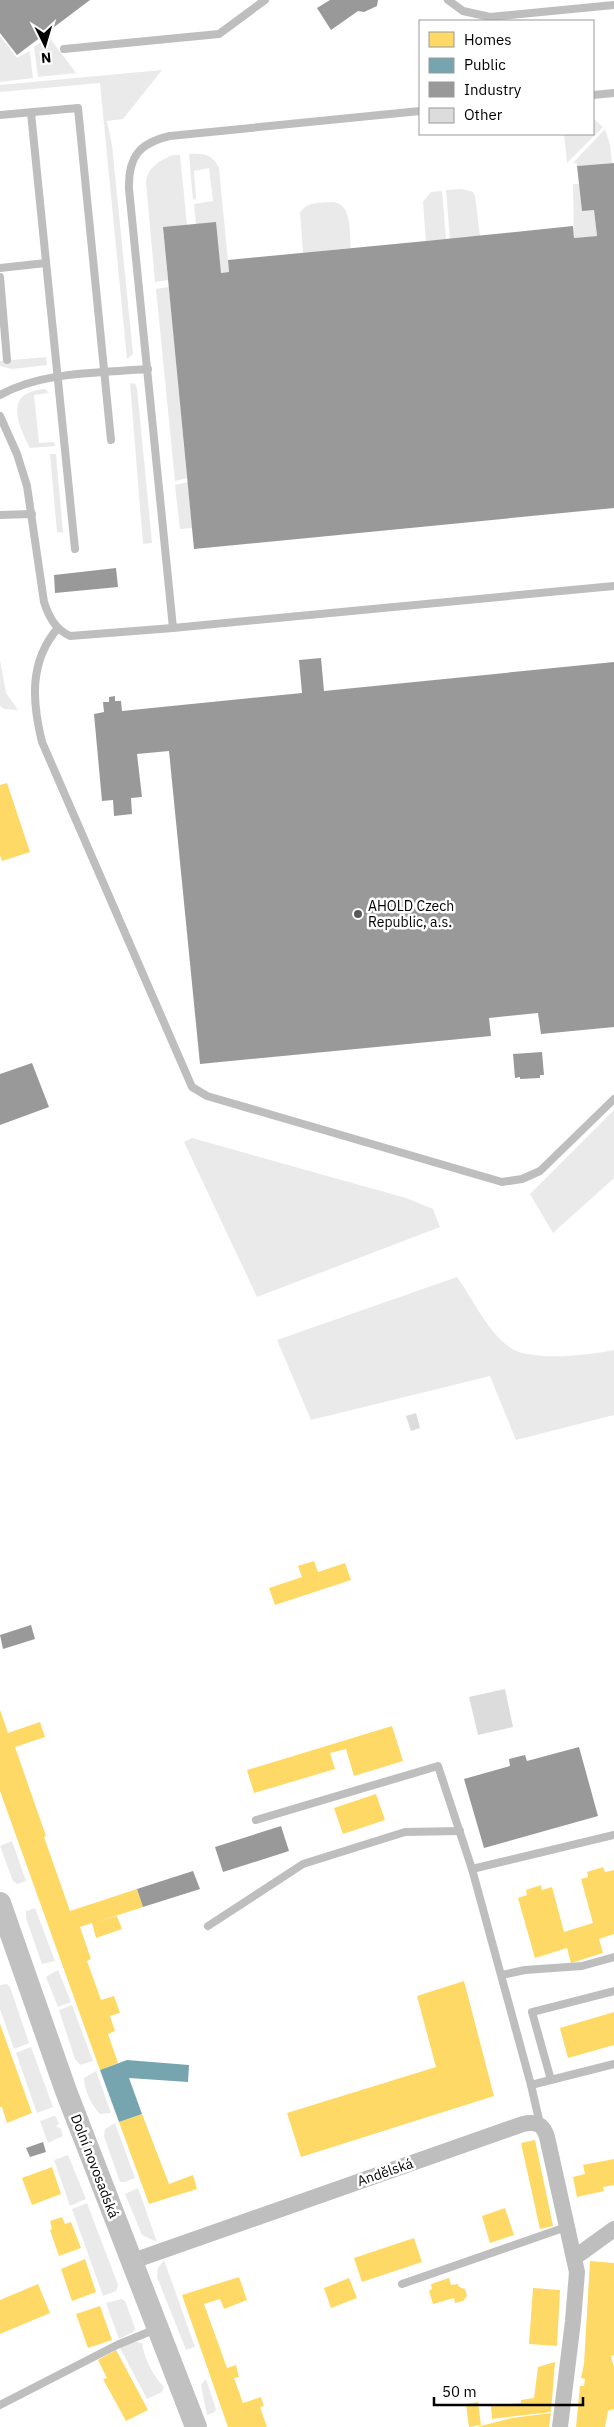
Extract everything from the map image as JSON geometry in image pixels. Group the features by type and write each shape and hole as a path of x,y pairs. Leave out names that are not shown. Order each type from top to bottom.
{"main road":[{"name":"Dolní novosadská","path":"0,1903 66,2091 130,2262 196,2427"}],"street":[{"name":"Andělská","path":"130,2262 523,2124 540,2124"},
{"path":"540,2124 546,2137 574,2258 577,2283 560,2427"},
{"path":"574,2258 614,2229"}],"lane":[{"path":"64,49 219,34 265,0"},
{"path":"448,0 463,11 490,17 614,5"},
{"path":"567,0 568,10"},
{"path":"594,95 614,93"},
{"path":"0,115 78,108 111,440"},
{"path":"173,628 129,189 131,163 138,152 157,139 170,136 419,111"},
{"path":"31,113 75,549"},
{"path":"0,268 46,263"},
{"path":"0,277 7,360"},
{"path":"0,394 17,386 58,377 148,369"},
{"path":"0,416 17,454 32,514 44,602 50,619 58,628 70,636 614,586"},
{"path":"0,515 32,514"},
{"path":"58,628 43,648 36,673 36,714 42,742 192,1087 207,1096 502,1182 522,1179 540,1171 614,1099"},
{"path":"256,1820 438,1766 472,1869 502,1975 540,2124"},
{"path":"208,1926 304,1864 405,1832 460,1830"},
{"path":"472,1869 614,1835"},
{"path":"502,1975 525,1970 582,1966 614,1957"},
{"path":"551,2080 532,2012 614,1991"},
{"path":"531,2085 614,2064"},
{"path":"402,2284 566,2228"},
{"path":"0,2405 117,2345 156,2329"}],"shaded area":[{"path":"0,36 17,58 29,51 33,78 0,82"},
{"path":"49,37 76,73 38,77 34,47"},
{"path":"162,70 123,119 107,121 112,145 133,354 127,359 100,83 0,92 0,85"},
{"path":"594,119 603,127 567,163 564,135 594,135"},
{"path":"605,129 610,145 612,163 577,166 577,163 573,163"},
{"path":"189,154 207,155 217,163 219,168 229,272 221,273 196,224 194,204 213,201 209,168 194,171 196,199 193,200"},
{"path":"173,155 180,155 187,225 163,228 168,280 155,282 146,182 149,172 155,165"},
{"path":"573,184 579,184 582,210 594,210 597,236 574,238"},
{"path":"462,189 473,192 475,196 480,236 450,239 446,190"},
{"path":"442,191 446,239 426,241 423,202 431,192"},
{"path":"333,202 339,204 347,213 351,248 303,253 300,213 306,206"},
{"path":"169,287 187,478 175,481 156,289"},
{"path":"46,357 47,365 12,369 0,366 0,361"},
{"path":"130,383 135,384 137,388 152,543 143,544"},
{"path":"45,389 49,393 34,395 39,443 54,442 55,446 30,448 18,420 17,411 19,403 23,396 32,391"},
{"path":"50,454 56,454 63,533 57,532"},
{"path":"188,482 192,528 180,529 175,485"},
{"path":"0,660 6,693 18,710 4,709 0,706"},
{"path":"614,1110 614,1178 553,1233 530,1194"},
{"path":"192,1138 406,1198 433,1209 440,1227 257,1297 184,1142"},
{"path":"457,1277 493,1331 508,1346 517,1351 544,1356 559,1356 614,1350 614,1415 516,1440 490,1376 311,1420 277,1340"},
{"path":"12,1841 26,1881 17,1884 13,1881 0,1846"},
{"path":"35,1908 55,1961 42,1964 26,1918 26,1911"},
{"path":"58,1970 71,2002 58,2007 46,1977"},
{"path":"7,1984 10,1987 29,2043 14,2049 0,2009 0,1985"},
{"path":"72,2005 93,2061 80,2065 75,2059 59,2010"},
{"path":"31,2047 53,2107 37,2113 16,2053"},
{"path":"96,2071 111,2113 100,2114 87,2093 84,2078"},
{"path":"54,2116 59,2124 56,2126 61,2129 63,2136 48,2143 40,2121"},
{"path":"115,2123 135,2178 125,2182 120,2182 104,2136 105,2129"},
{"path":"68,2155 86,2199 70,2206 54,2160"},
{"path":"138,2188 157,2242 142,2235 125,2194"},
{"path":"87,2203 118,2285 116,2291 103,2296 72,2209"},
{"path":"164,2260 195,2347 186,2350 157,2277 158,2268"},
{"path":"121,2299 125,2301 135,2328 133,2332 119,2339 106,2303"},
{"path":"136,2342 142,2343 145,2355 156,2378 164,2387 162,2392 147,2399 120,2348"},
{"path":"206,2379 216,2409 215,2412 207,2415 201,2385"}],"building: Homes":[{"path":"7,783 30,852 2,861 0,855 0,785"},
{"path":"314,1561 318,1572 345,1563 351,1580 275,1605 269,1588 302,1577 298,1566"},
{"path":"0,1710 8,1733 40,1722 45,1737 15,1747 70,1911 137,1889 143,1907 97,1922 117,1916 122,1929 96,1938 92,1923 80,1927 91,1959 87,1961 101,2000 114,1996 120,2013 110,2016 115,2031 108,2034 118,2063 100,2070 0,1791"},
{"path":"392,1726 403,1761 354,1776 346,1749 330,1753 335,1769 254,1793 247,1770"},
{"path":"376,1794 385,1820 343,1834 334,1808"},
{"path":"603,1867 605,1872 614,1870 614,1934 599,1939 603,1953 571,1963 567,1948 535,1958 518,1898 527,1895 526,1890 541,1885 542,1890 552,1887 564,1932 593,1923 581,1879 588,1877 587,1872"},
{"path":"464,1981 494,2096 301,2157 287,2113 436,2067 417,1996"},
{"path":"614,2012 614,2045 568,2058 560,2028"},
{"path":"0,2024 32,2113 7,2123 2,2107 0,2107"},
{"path":"142,2114 169,2184 193,2175 197,2189 149,2204 119,2122"},
{"path":"535,2140 553,2226 540,2229 521,2143"},
{"path":"614,2159 614,2185 603,2187 604,2191 577,2197 573,2177 585,2174 583,2165"},
{"path":"52,2167 61,2194 32,2205 22,2178"},
{"path":"505,2208 514,2235 490,2243 482,2216"},
{"path":"62,2217 65,2224 71,2222 81,2248 59,2256 50,2230 52,2229 50,2221"},
{"path":"414,2238 422,2262 362,2282 354,2258"},
{"path":"85,2259 96,2292 72,2301 61,2269"},
{"path":"590,2261 614,2263 614,2355 611,2356 614,2367 614,2409 608,2411 605,2427 576,2427 580,2386 584,2386 585,2379 581,2378 584,2364"},
{"path":"239,2277 247,2300 224,2309 220,2299 204,2304 227,2368 236,2365 239,2377 234,2378 243,2403 261,2397 264,2406 260,2407 267,2427 228,2427 182,2295"},
{"path":"349,2278 357,2298 331,2308 324,2288"},
{"path":"449,2278 451,2285 458,2284 459,2287 465,2289 467,2296 463,2301 455,2303 454,2298 433,2304 429,2291 432,2289 431,2284"},
{"path":"38,2284 50,2313 0,2334 0,2300"},
{"path":"533,2288 560,2290 557,2346 529,2344"},
{"path":"100,2306 112,2340 88,2348 76,2314"},
{"path":"116,2350 148,2410 126,2421 103,2379 107,2378 98,2360"},
{"path":"555,2362 551,2412 492,2419 491,2406 521,2403 521,2400 534,2398 538,2367"},
{"path":"478,2402 481,2425 469,2427 466,2404"},
{"path":"551,2413 549,2427 477,2427 512,2418"}],"building: Public":[{"path":"127,2060 189,2065 188,2082 129,2078 142,2114 119,2122 100,2070"}],"building: Industry":[{"path":"0,0 90,0 17,55 0,33"},
{"path":"330,0 378,0 377,6 364,12 358,11 331,30 317,8"},
{"path":"614,163 614,508 194,549 163,227 216,222 221,273 229,272 228,260 573,226 574,238 597,236 594,210 582,211 577,166"},
{"path":"116,568 118,587 55,593 54,575"},
{"name":"AHOLD Czech Republic, a.s.","path":"321,658 324,691 614,662 614,1027 541,1034 538,1013 489,1018 491,1036 200,1064 169,751 137,754 142,797 131,798 132,814 114,816 113,800 102,801 94,714 104,712 103,702 109,702 109,697 115,696 115,701 121,701 122,711 302,693 299,660"},
{"path":"542,1052 544,1075 540,1075 540,1078 515,1078 513,1054"},
{"path":"32,1063 49,1107 0,1125 0,1074"},
{"path":"31,1625 35,1639 3,1649 0,1635"},
{"path":"579,1747 598,1816 484,1848 464,1779 510,1766 509,1759 525,1755 527,1761"},
{"path":"281,1826 289,1851 223,1872 215,1847"},
{"path":"193,1871 200,1889 143,1907 137,1889"},
{"path":"43,2142 46,2152 30,2157 26,2148"}],"building: Other":[{"path":"416,1413 420,1428 411,1431 406,1416"},
{"path":"505,1689 513,1727 478,1735 469,1697"}],"place":[{"name":"AHOLD Czech Republic, a.s.","path":"358,914"}]}
